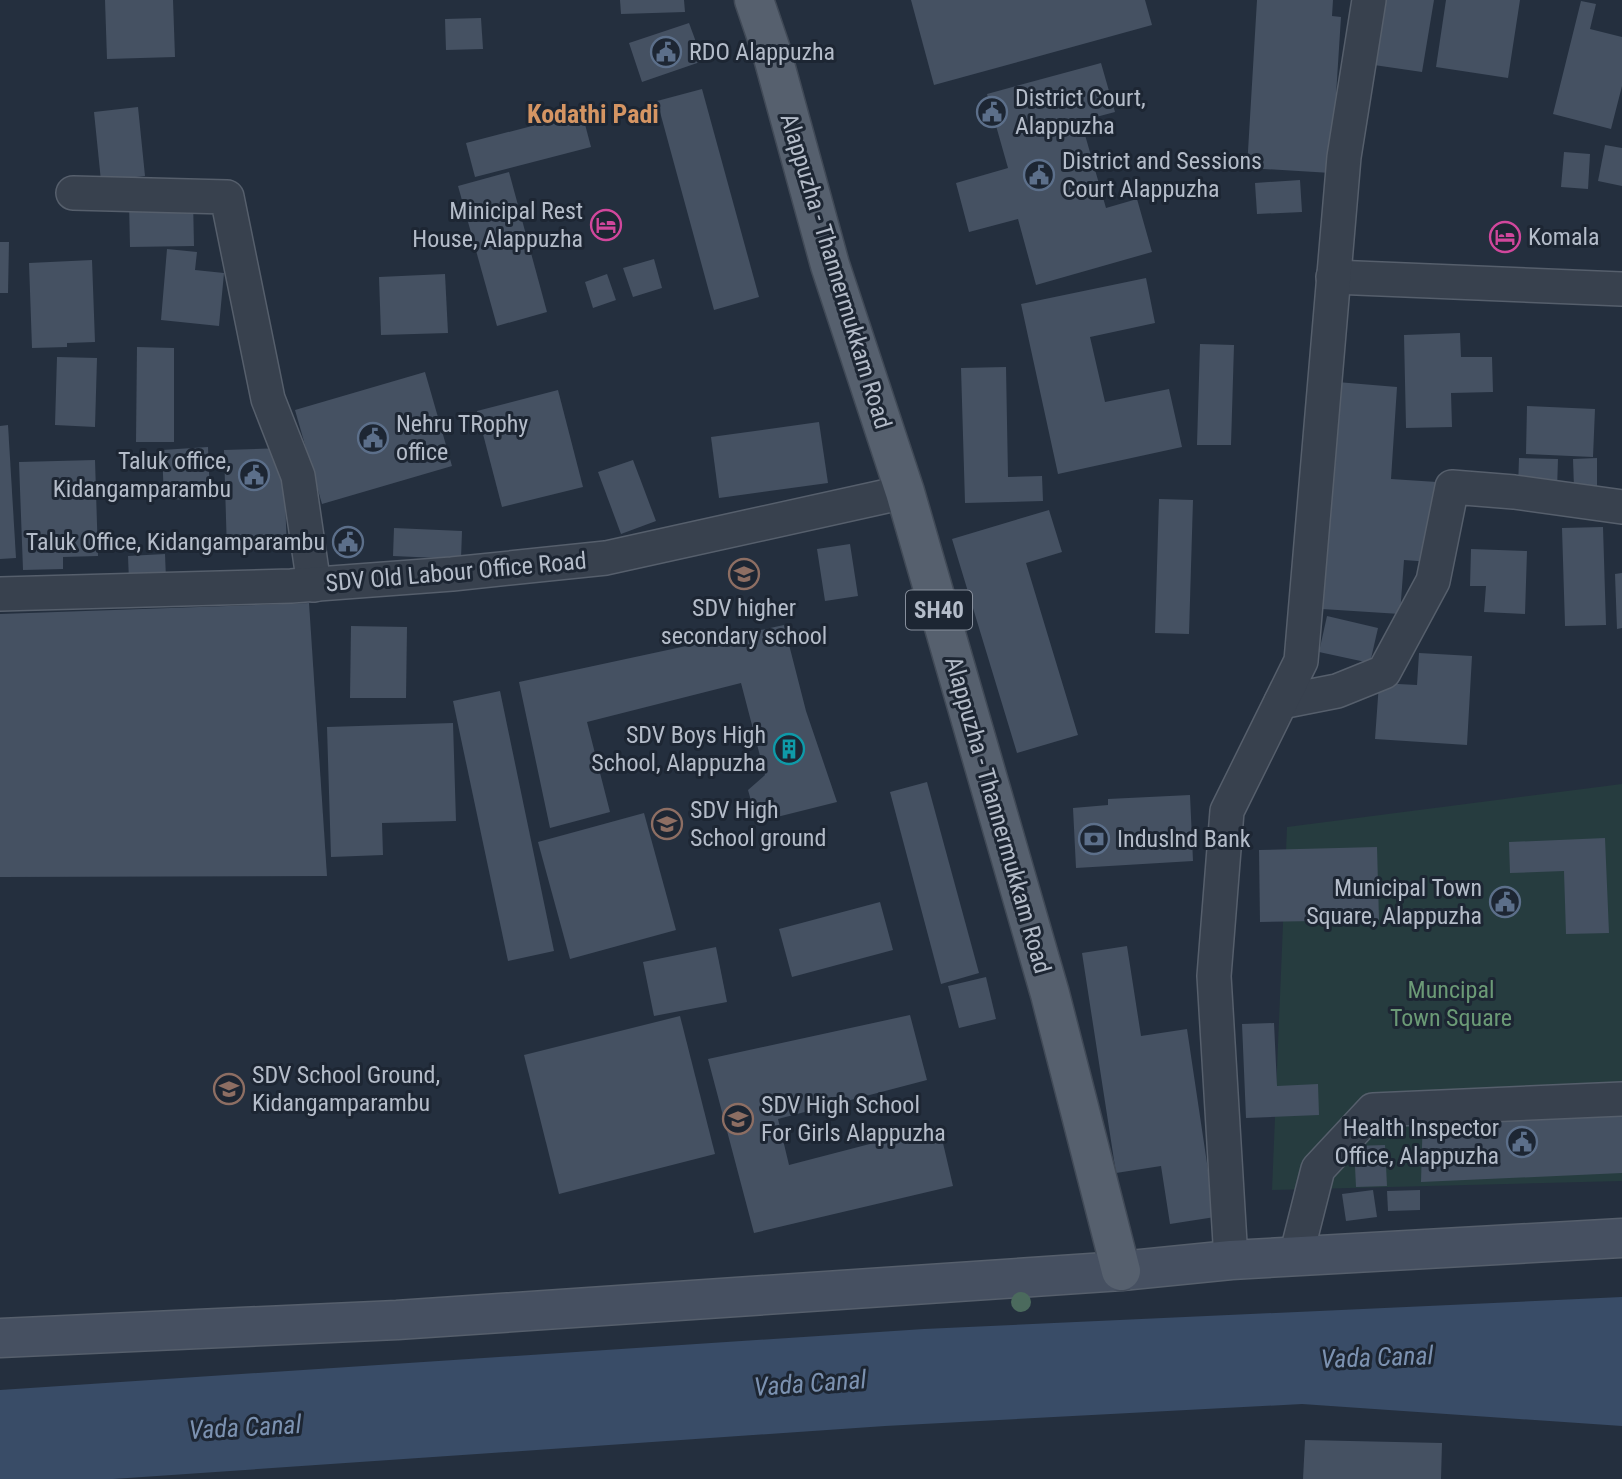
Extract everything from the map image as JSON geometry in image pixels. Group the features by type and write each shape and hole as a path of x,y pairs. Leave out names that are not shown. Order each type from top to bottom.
{"main road":[{"name":"Alappuzha - Thannermukkam Road","path":"754,0 771,50 830,265 905,492 1050,995 1121,1271"},
{"path":"0,1338 397,1320 1121,1271 1231,1260 1622,1238"}],"street":[{"path":"1231,1260 1213,976 1227,811 1301,661 1343,157 1369,0"},
{"path":"73,193 227,197 268,399 298,476 314,585"},
{"path":"1333,277 1622,289"},
{"path":"1280,702 1337,691 1384,673 1433,581 1452,487 1514,492 1622,507"},
{"name":"SDV Old Labour Office Road","path":"0,594 314,585 606,558 905,492"},
{"path":"1296,1256 1318,1169 1373,1110 1622,1099"}],"green space":[{"name":"Muncipal Town Square","path":"1622,784 1622,1181 1272,1190 1287,827"}],"water":[{"name":"Vada Canal","path":"1622,1297 1622,1426 1302,1404 885,1426 113,1479 0,1479 0,1390 924,1329"}],"building":[{"path":"105,0 173,0 175,57 107,59"},
{"path":"620,0 684,0 685,12 621,14"},
{"path":"911,0 1145,0 1152,25 934,85"},
{"path":"1257,0 1333,0 1332,16 1341,17 1331,173 1247,168"},
{"path":"1385,0 1434,0 1422,72 1374,65"},
{"path":"1446,0 1520,0 1508,78 1436,67"},
{"path":"1581,1 1596,4 1590,29 1622,37 1622,86 1611,129 1553,114"},
{"path":"481,18 483,49 446,50 445,19"},
{"name":"RDO Alappuzha","path":"689,23 703,61 642,82 629,43"},
{"name":"District and Sessions Court Alappuzha","path":"1101,63 1115,112 1081,121 1106,208 1137,199 1152,252 1036,285 1018,219 969,232 956,183 1008,168 987,94"},
{"path":"702,89 759,297 714,310 657,101"},
{"path":"138,107 145,176 101,181 94,112"},
{"path":"582,113 591,147 475,177 466,143"},
{"path":"1605,145 1622,148 1622,186 1598,181"},
{"path":"1564,152 1590,154 1588,189 1561,187"},
{"path":"509,172 547,312 497,326 458,186"},
{"path":"1300,180 1302,212 1257,214 1255,183"},
{"path":"193,200 194,246 130,247 129,202"},
{"path":"0,242 9,242 8,293 0,293"},
{"path":"167,249 197,252 195,270 224,273 219,326 161,320"},
{"path":"654,259 662,288 633,297 623,268"},
{"path":"92,260 95,342 67,343 67,347 32,348 29,263"},
{"path":"445,274 448,333 381,335 379,277"},
{"path":"607,274 616,300 593,308 585,282"},
{"path":"1146,278 1155,323 1090,337 1105,402 1169,389 1182,447 1058,474 1021,304"},
{"path":"1460,333 1461,357 1492,357 1493,392 1451,393 1452,427 1406,428 1404,335"},
{"path":"1200,344 1234,345 1231,445 1197,445"},
{"path":"137,347 174,348 174,442 136,442"},
{"path":"57,357 97,358 95,427 55,425"},
{"path":"1006,367 1008,477 1042,476 1043,501 965,503 961,368"},
{"name":"Nehru TRophy office","path":"425,372 452,466 322,504 295,410"},
{"path":"1337,382 1397,387 1391,479 1437,482 1431,562 1404,560 1400,614 1322,609"},
{"path":"558,390 583,487 502,507 477,411"},
{"path":"1527,406 1595,409 1593,457 1526,454"},
{"path":"819,422 828,483 719,498 711,437"},
{"path":"8,425 16,558 0,559 0,426"},
{"path":"208,447 210,498 164,500 162,450"},
{"name":"Taluk office, Kidangamparambu","path":"283,448 287,550 227,552 224,450"},
{"path":"1519,458 1558,459 1557,490 1518,488"},
{"path":"1597,458 1597,487 1574,488 1573,459"},
{"path":"95,460 98,556 63,557 63,569 23,570 19,462"},
{"path":"633,460 656,521 621,534 598,472"},
{"path":"1159,499 1193,500 1189,634 1155,633"},
{"path":"1049,510 1062,552 1026,563 1078,735 1017,753 952,539"},
{"path":"1603,527 1606,625 1565,626 1562,528"},
{"path":"394,528 462,531 461,559 393,556"},
{"path":"850,544 858,596 825,601 817,549"},
{"path":"1471,549 1527,551 1525,614 1484,612 1486,586 1470,586"},
{"path":"165,554 166,579 129,581 128,556"},
{"path":"1622,573 1622,628 1617,629 1615,574"},
{"path":"309,603 327,876 0,877 0,614"},
{"path":"1327,616 1378,628 1370,663 1319,652"},
{"name":"SDV Boys High School, Alappuzha","path":"784,625 806,711 837,802 757,822 748,790 765,775 741,683 587,722 610,812 550,828 519,682"},
{"path":"351,626 407,627 406,698 350,698"},
{"path":"1419,653 1472,656 1467,745 1375,739 1379,683 1417,685"},
{"path":"500,691 554,951 508,961 453,701"},
{"path":"453,723 456,821 382,823 383,855 331,857 327,727"},
{"path":"927,782 979,973 941,984 890,792"},
{"path":"1190,795 1193,861 1076,868 1073,808 1108,805 1108,799"},
{"path":"644,813 676,930 570,959 538,842"},
{"path":"1605,838 1609,933 1566,934 1564,871 1510,873 1509,842"},
{"path":"1377,847 1379,920 1260,922 1259,850"},
{"path":"880,902 893,950 792,977 779,929"},
{"path":"1127,946 1141,1036 1187,1029 1215,1217 1170,1224 1161,1166 1116,1173 1082,953"},
{"path":"716,947 727,1002 654,1016 643,962"},
{"path":"986,977 996,1019 959,1028 948,986"},
{"path":"910,1015 927,1080 778,1119 789,1165 939,1126 953,1186 754,1233 708,1059"},
{"path":"680,1016 715,1154 559,1194 524,1055"},
{"path":"1274,1023 1277,1086 1318,1084 1319,1115 1246,1118 1242,1024"},
{"name":"Health Inspector Office, Alappuzha","path":"1622,1104 1622,1173 1421,1182 1423,1112"},
{"path":"1385,1145 1387,1186 1356,1187 1354,1146"},
{"path":"1373,1190 1377,1217 1346,1221 1342,1194"},
{"path":"1420,1190 1420,1210 1388,1211 1387,1191"},
{"path":"1305,1440 1442,1443 1441,1479 1303,1479"}],"place":[{"name":"RDO Alappuzha","path":"666,52"},
{"name":"District Court, Alappuzha","path":"992,112"},
{"name":"District and Sessions Court Alappuzha","path":"1039,175"},
{"name":"Minicipal Rest House, Alappuzha","path":"606,225"},
{"name":"Komala","path":"1505,237"},
{"name":"Nehru TRophy office","path":"373,438"},
{"name":"Taluk office, Kidangamparambu","path":"254,475"},
{"name":"Taluk Office, Kidangamparambu","path":"348,542"},
{"name":"SDV higher secondary school","path":"744,574"},
{"name":"SDV Boys High School, Alappuzha","path":"789,749"},
{"name":"SDV High School ground","path":"667,824"},
{"name":"Induslnd Bank","path":"1094,839"},
{"name":"Municipal Town Square, Alappuzha","path":"1505,902"},
{"name":"SDV School Ground, Kidangamparambu","path":"229,1089"},
{"name":"SDV High School For Girls Alappuzha","path":"738,1119"},
{"name":"Health Inspector Office, Alappuzha","path":"1522,1142"}],"district":[{"name":"Kodathi Padi","path":"593,114"}]}
